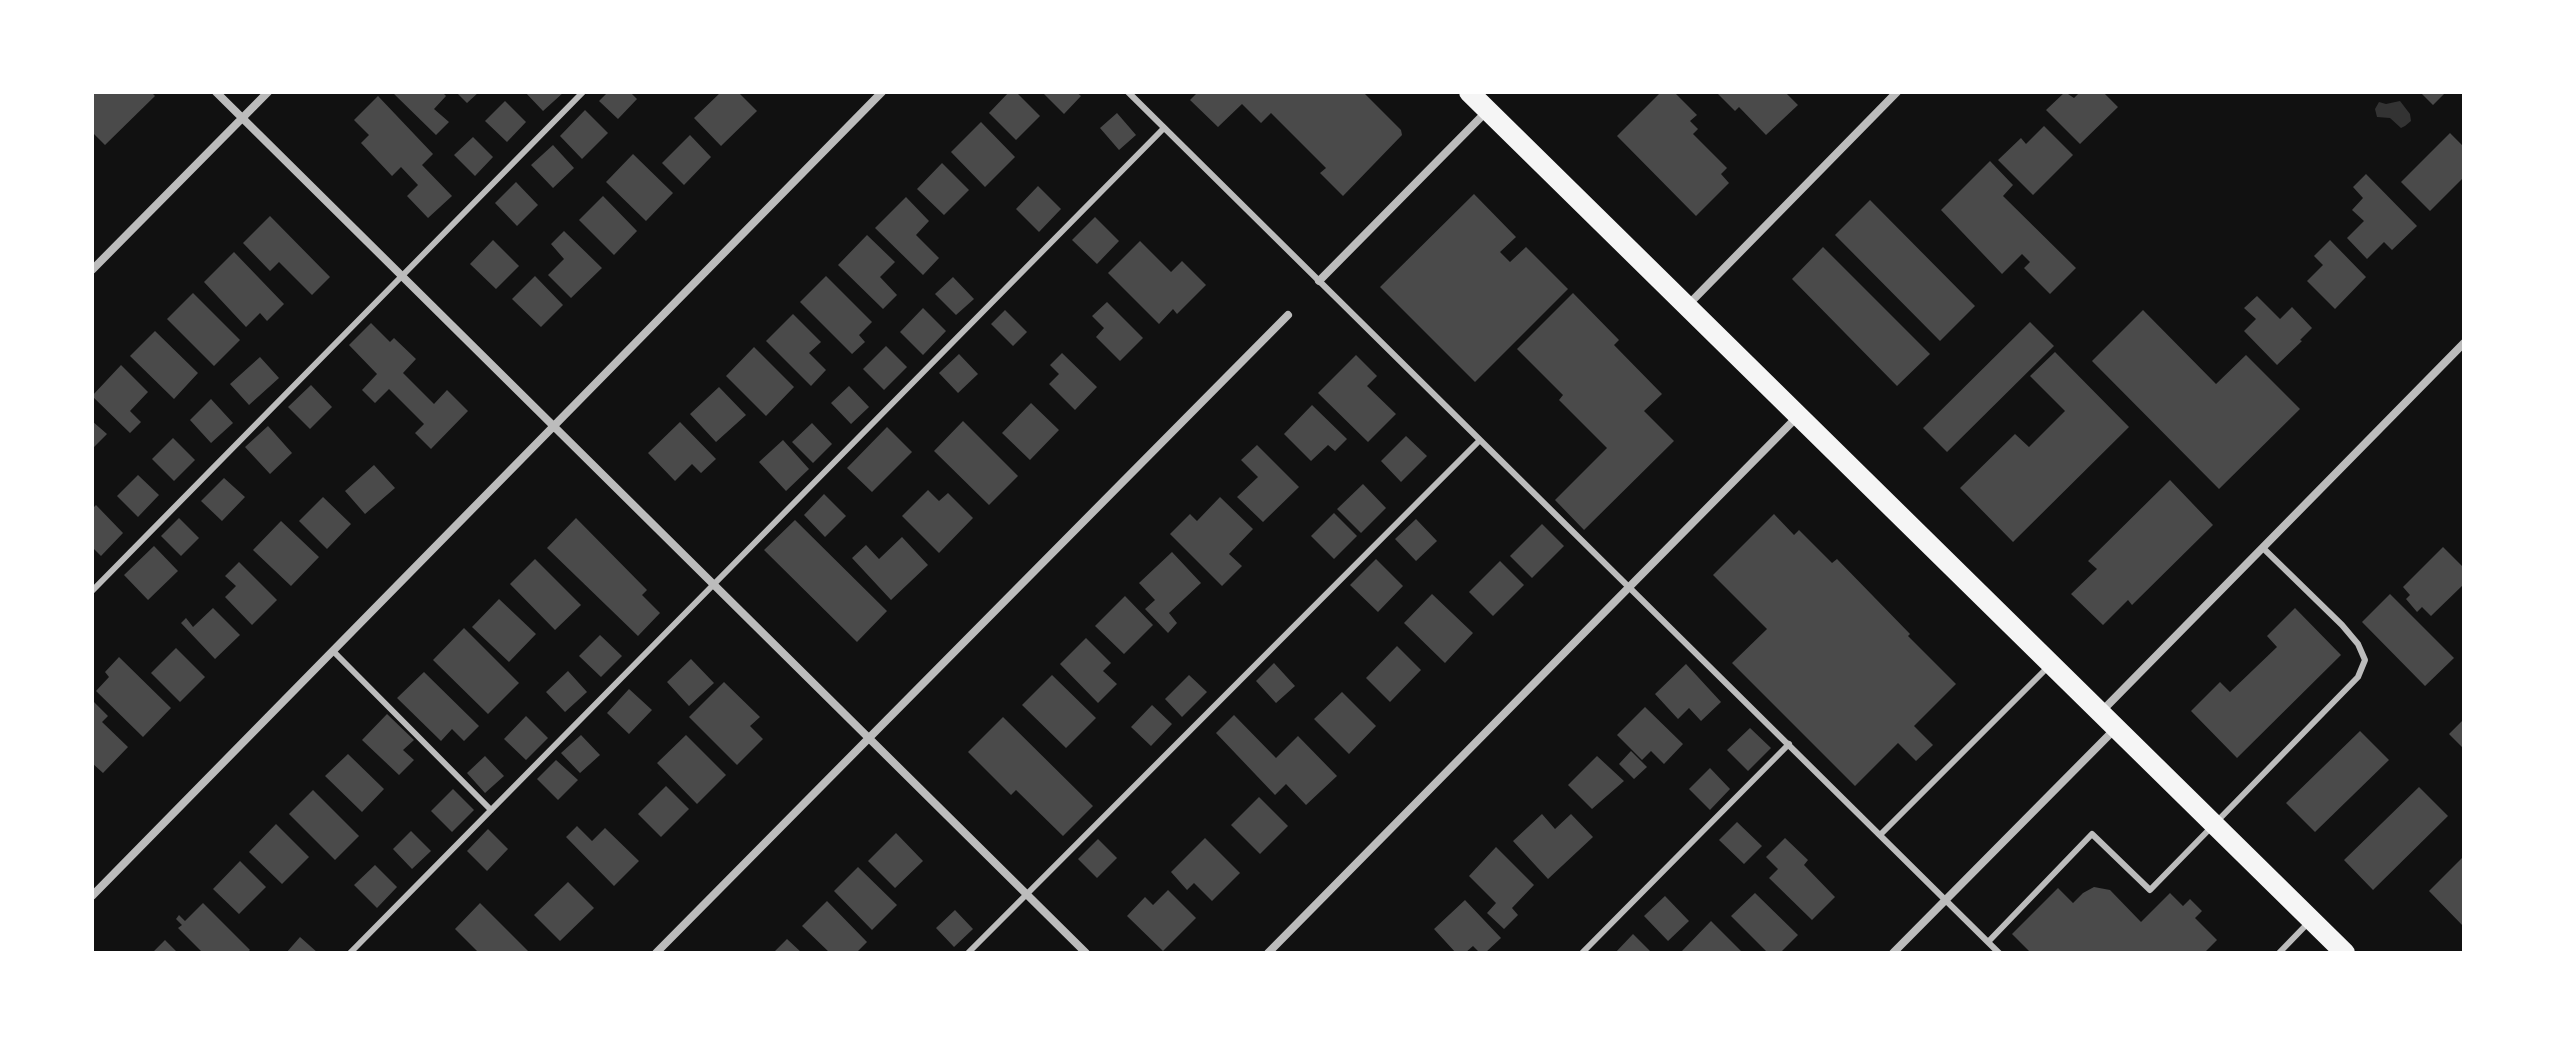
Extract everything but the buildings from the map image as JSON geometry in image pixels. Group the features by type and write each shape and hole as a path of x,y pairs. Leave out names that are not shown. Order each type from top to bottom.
{"main road":[{"path":"1469,92 2345,953"}],"street":[{"path":"216,92 1086,953"},
{"path":"92,270 268,92"},
{"path":"92,896 882,92"},
{"path":"1687,306 1897,92"},
{"path":"1319,281 1488,110"},
{"path":"656,953 1288,315"},
{"path":"2100,713 2464,343"},
{"path":"1268,953 1798,416"},
{"path":"1893,953 2116,729"}],"lane":[{"path":"92,591 583,92"},
{"path":"1128,92 1999,953"},
{"path":"350,953 1164,128"},
{"path":"968,953 1480,440"},
{"path":"1988,942 2092,834 2150,890 2358,677 2365,660 2358,644 2263,548"},
{"path":"333,651 491,810"},
{"path":"1880,835 2050,664"},
{"path":"1582,953 1789,744"},
{"path":"2279,953 2311,920"}],"shaded area":[{"path":"2400,101 2410,114 2411,121 2405,126 2401,128 2390,118 2377,117 2375,109 2379,102"}]}
